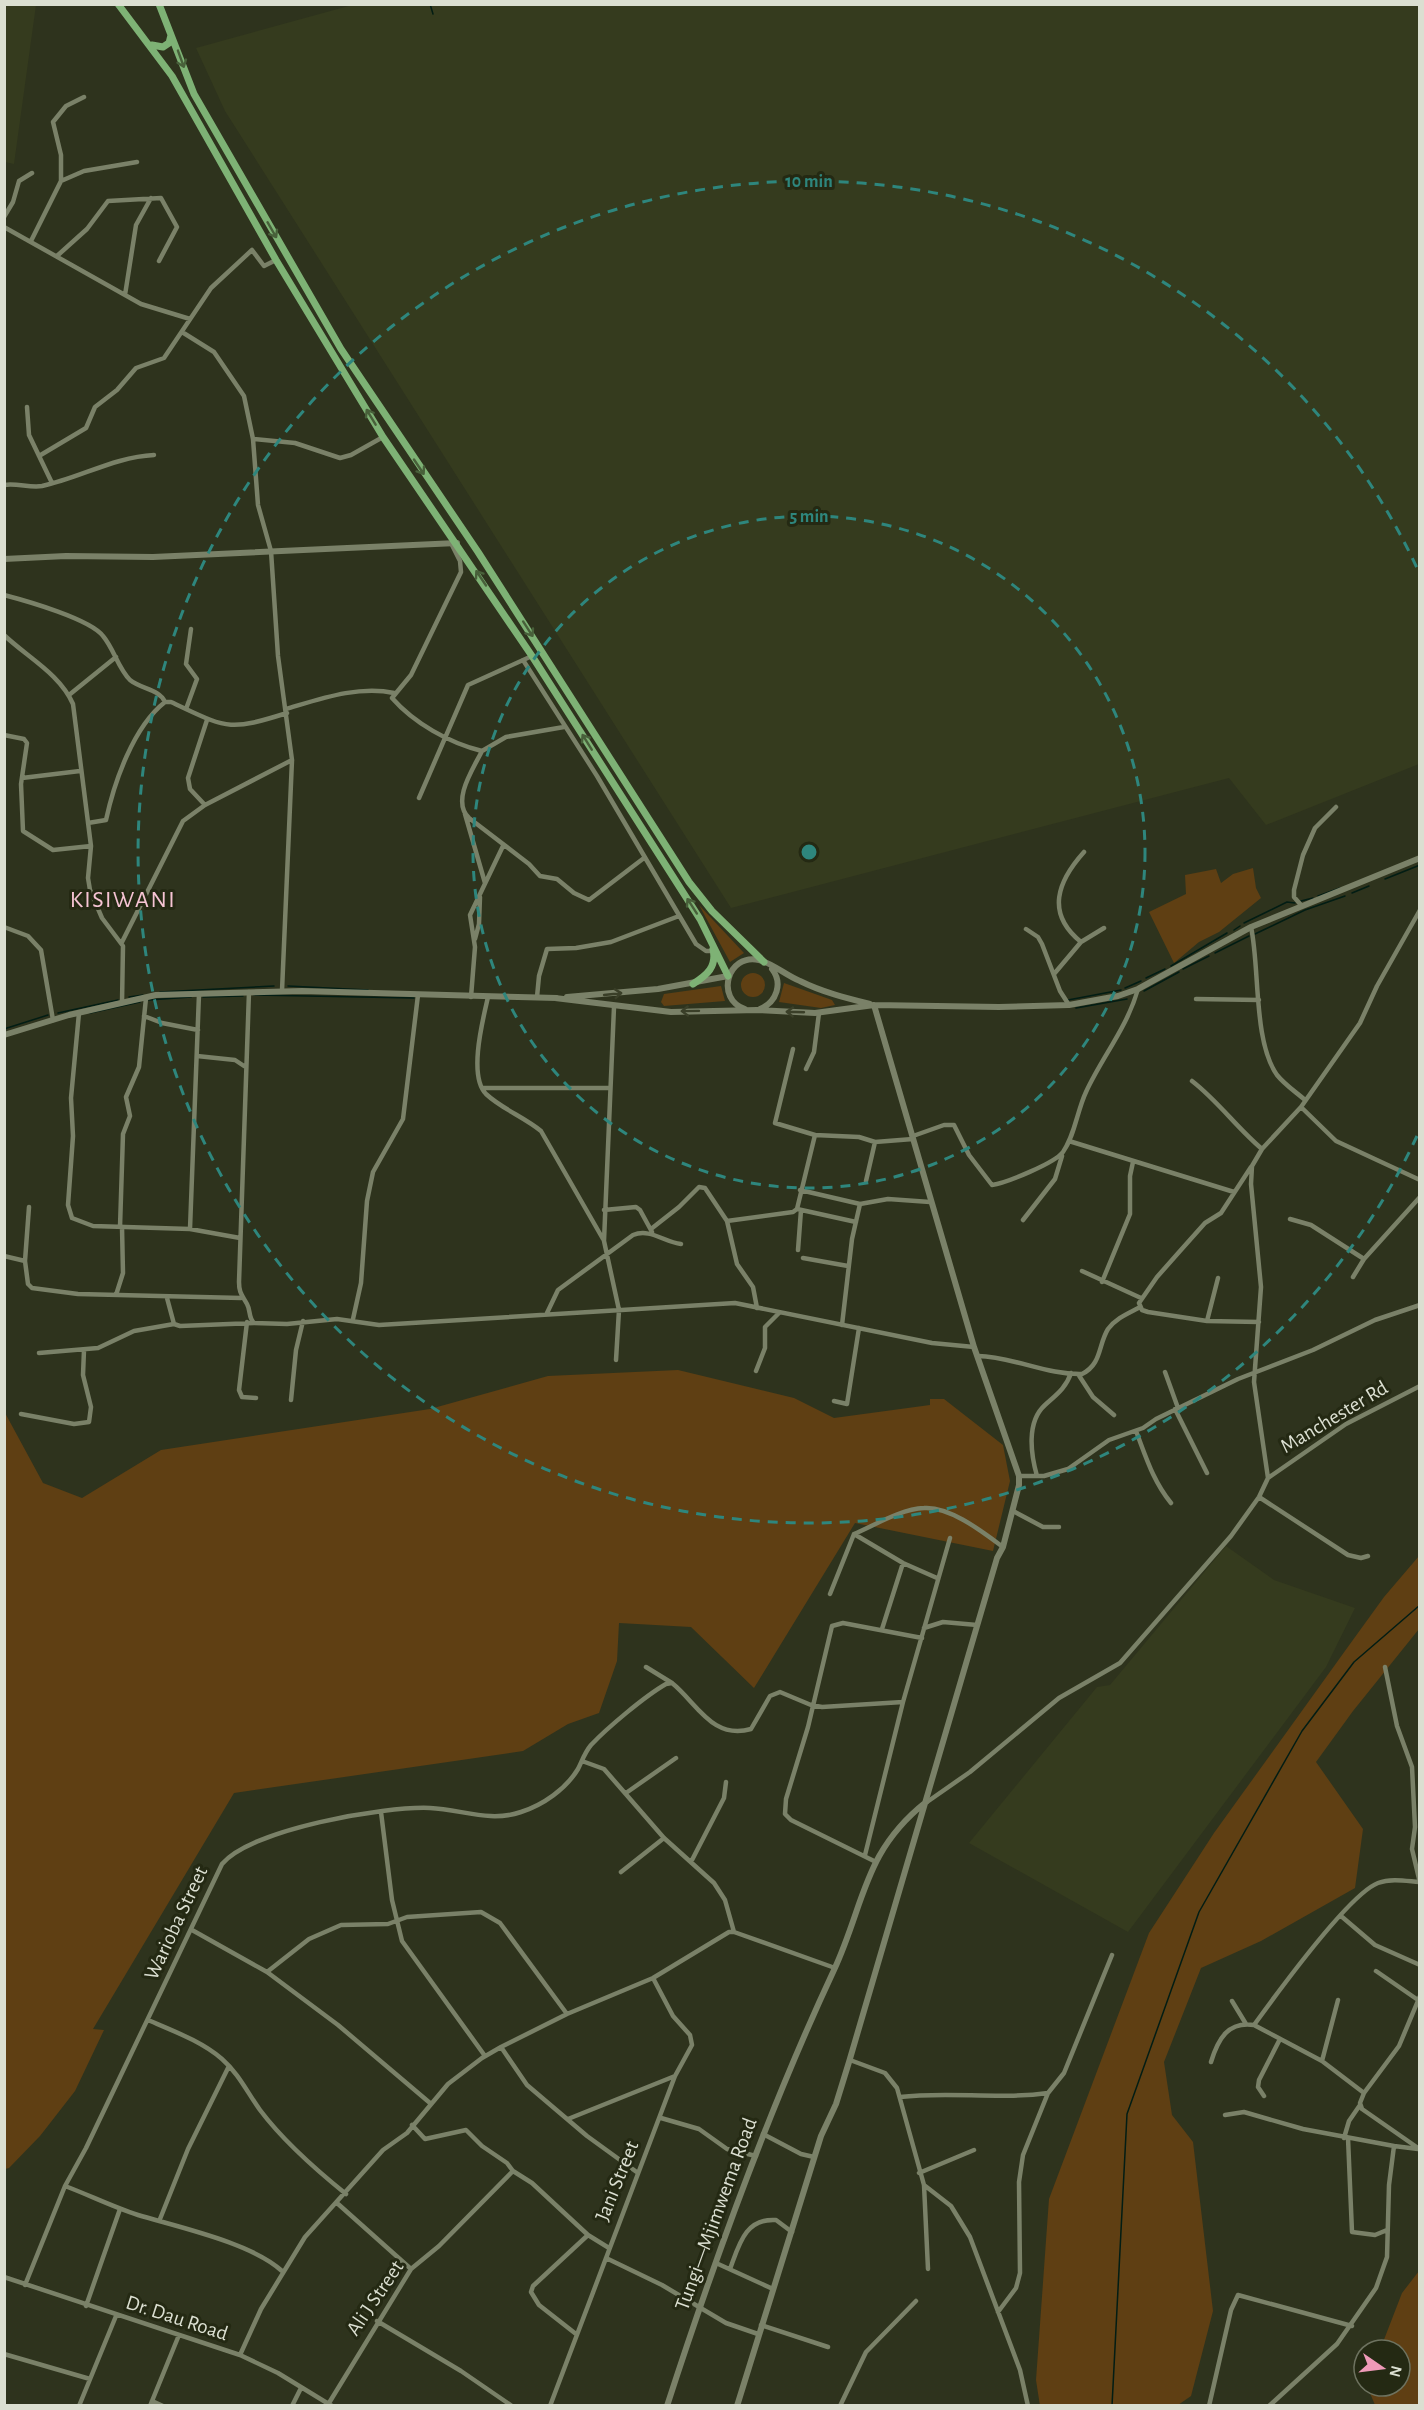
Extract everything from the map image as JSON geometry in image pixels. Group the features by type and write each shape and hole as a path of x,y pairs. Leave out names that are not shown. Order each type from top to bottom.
{"main road":[{"path":"118,4 178,86 276,260 383,437 532,656 709,936 728,976"},
{"path":"159,4 194,94 341,349 478,552 690,882 712,911 767,964"},
{"path":"148,42 156,47 163,47 170,39 170,29"},
{"path":"693,984 710,972 714,951 709,936"}],"street":[{"path":"31,241 61,181 61,155 53,122 66,106 84,97"},
{"path":"61,181 84,171 137,162"},
{"path":"4,217 13,202 19,181 32,173"},
{"path":"125,295 136,225 151,198"},
{"path":"57,256 87,229 108,201 161,198 177,227 159,261"},
{"path":"4,227 141,304 190,319"},
{"path":"39,456 86,428 95,407 117,390 136,368 164,358 211,288 252,249 264,266 276,260"},
{"path":"182,332 214,352 244,396 253,439 258,505 271,551 278,656 292,760 282,991"},
{"path":"27,407 29,435 52,483"},
{"path":"253,439 295,442 340,458 351,455 383,437"},
{"path":"4,485 21,484 39,487 88,472 119,459 154,455"},
{"path":"4,559 66,556 153,557 454,543 461,572 411,675 394,693 394,699 415,720 470,748 482,751"},
{"path":"4,595 40,605 92,626 105,638 131,680 161,696 165,702 186,709 207,720 245,726 345,694 377,691 394,693"},
{"path":"186,709 197,679 186,664 191,629"},
{"path":"4,635 48,672 69,695 76,716 80,771 88,823 90,890 102,918 122,942"},
{"path":"419,798 468,685 532,656"},
{"path":"69,695 116,657"},
{"path":"523,660 597,776 644,858 700,948 714,951"},
{"path":"88,823 106,820 122,763 151,716 165,702"},
{"path":"206,805 190,789 188,778 207,720"},
{"path":"485,883 461,800 482,751 506,737 564,727"},
{"path":"4,735 26,741 22,778 23,831 53,850 90,846"},
{"path":"122,1003 122,942 178,827 206,805 292,760"},
{"path":"22,778 80,771"},
{"path":"1301,905 1294,897 1294,890 1303,855 1315,828 1336,807"},
{"path":"465,814 544,878 557,879 586,900 598,895 644,858"},
{"path":"471,997 474,939 470,915 503,846"},
{"path":"1081,942 1071,933 1062,918 1058,899 1064,878 1084,852"},
{"path":"4,1035 79,1013 146,998 282,991 537,997 671,1012 757,1010 819,1012 874,1005 999,1007 1069,1005 1118,996 1137,989 1251,927 1301,905 1389,873 1419,858"},
{"path":"474,939 479,924 480,894"},
{"path":"1140,1307 1141,1298 1205,1224 1221,1213 1262,1149 1301,1107 1360,1023 1377,986 1419,910"},
{"path":"537,997 539,976 547,949 576,948 611,942 679,916"},
{"path":"4,927 28,936 41,950 53,1020"},
{"path":"1251,927 1259,1000 1272,1065 1282,1080 1305,1100"},
{"path":"1054,974 1081,942 1104,928"},
{"path":"1026,929 1038,937 1042,944 1069,1005"},
{"path":"555,998 693,984 728,976 741,962 750,959 767,964 800,982 843,998 874,1005"},
{"path":"757,1010 771,1002 776,994 777,977 767,964"},
{"path":"728,976 729,996 734,1003 748,1010"},
{"path":"1023,1220 1055,1179 1062,1153 1069,1141 1084,1095 1118,1039 1137,989"},
{"path":"249,992 244,1066 240,1238 241,1298 247,1305 254,1323"},
{"path":"190,1229 199,994"},
{"path":"353,1319 361,1283 370,1185 375,1166 399,1131 404,1119 418,995"},
{"path":"488,997 480,1034 478,1077 487,1095 526,1118 541,1131 604,1241 619,1310 616,1360"},
{"path":"116,1295 123,1273 121,1227 123,1134 130,1116 126,1097 139,1067 146,998"},
{"path":"1196,999 1259,1000"},
{"path":"737,2406 814,2157 850,2060 977,1625 997,1558 1003,1547 1013,1511 1019,1476 974,1347 874,1005"},
{"path":"604,1241 614,1007"},
{"path":"806,1069 814,1052 819,1012"},
{"path":"79,1013 71,1098 73,1136 70,1213 84,1225 190,1229 240,1238"},
{"path":"144,1016 162,1023 198,1030"},
{"path":"793,1049 775,1123 815,1135 859,1137 875,1142 913,1138 944,1125 954,1125 969,1155 992,1185 1010,1180 1062,1153"},
{"path":"197,1056 235,1060 244,1066"},
{"path":"1192,1081 1209,1094 1241,1132 1262,1149"},
{"path":"482,1088 609,1088"},
{"path":"1301,1107 1336,1141 1419,1180"},
{"path":"798,1250 800,1190 815,1135"},
{"path":"1069,1141 1234,1192"},
{"path":"866,1180 875,1142"},
{"path":"1102,1282 1130,1214 1132,1162"},
{"path":"927,1802 970,1772 1059,1698 1120,1663 1231,1536 1259,1497 1268,1478 1254,1372 1261,1287 1251,1184 1252,1166"},
{"path":"547,1313 558,1290 640,1232 652,1232 702,1186 727,1221 737,1264 753,1287 757,1308"},
{"path":"800,1190 860,1204 888,1199 930,1202"},
{"path":"1353,1276 1364,1259 1419,1197"},
{"path":"842,1325 848,1266 860,1204"},
{"path":"29,1207 25,1261 28,1284 32,1288 167,1298 241,1298"},
{"path":"604,1210 636,1207 652,1232 667,1242 681,1244"},
{"path":"727,1221 793,1212 799,1209 856,1222"},
{"path":"1290,1219 1311,1225 1364,1259"},
{"path":"4,1256 25,1261"},
{"path":"803,1258 848,1266"},
{"path":"1082,1271 1141,1298"},
{"path":"1207,1321 1218,1278"},
{"path":"167,1298 174,1324"},
{"path":"39,1353 98,1348 134,1330 174,1324 191,1326 246,1323 287,1324 353,1319 379,1325 723,1303 932,1343 974,1347"},
{"path":"1019,1476 1037,1476 1068,1469 1109,1440 1136,1431 1177,1408 1254,1372 1312,1350 1375,1320 1419,1305"},
{"path":"1140,1307 1148,1312 1207,1321 1259,1322"},
{"path":"978,1356 1011,1358 1078,1374 1088,1371 1095,1365 1109,1328 1118,1319 1140,1307"},
{"path":"756,1371 765,1348 765,1327 779,1312"},
{"path":"249,1315 246,1323 245,1355 238,1390 242,1397 256,1398"},
{"path":"291,1400 296,1350 303,1321"},
{"path":"834,1401 847,1404 859,1328"},
{"path":"21,1414 74,1424 89,1422 91,1407 83,1375 84,1350"},
{"path":"1165,1372 1177,1408 1207,1473"},
{"path":"1037,1476 1031,1450 1036,1424 1042,1408 1059,1393 1071,1373"},
{"path":"1078,1374 1093,1397 1114,1415"},
{"name":"Manchester Rd","path":"1268,1478 1346,1424 1419,1386"},
{"path":"1136,1431 1148,1466 1161,1491 1171,1503"},
{"path":"1259,1497 1348,1555 1361,1558 1368,1556"},
{"path":"830,1594 854,1534 909,1510 936,1509 976,1527 1003,1547"},
{"path":"1013,1511 1043,1527 1059,1527"},
{"path":"854,1534 903,1563 937,1578"},
{"path":"865,1855 903,1702 950,1538"},
{"path":"965,1667 970,1663 999,1562 997,1558"},
{"path":"882,1629 903,1563"},
{"path":"924,1628 943,1622 977,1625"},
{"path":"874,1861 806,1829 785,1814 786,1799 808,1727 832,1626 843,1623 922,1638"},
{"path":"646,1667 672,1683 709,1722 727,1730 751,1729 775,1693 785,1692 812,1705 831,1707 903,1702"},
{"path":"1254,2025 1278,1992 1341,1916 1370,1887 1379,1883 1419,1882 1412,1849 1415,1827 1412,1767 1397,1726 1385,1667"},
{"name":"Warioba Street","path":"25,2284 65,2186 192,1930 222,1864 229,1856 245,1847 313,1824 381,1812 431,1808 480,1816 520,1813 561,1789 591,1746 661,1687 672,1683"},
{"path":"626,1793 676,1758"},
{"path":"582,1761 604,1769 664,1838 692,1860 721,1892 734,1932"},
{"path":"692,1860 724,1798 726,1782"},
{"name":"Tungi—Mjimwema Road","path":"667,2406 698,2306 763,2134 802,2036 835,1968 874,1861 904,1819 927,1802"},
{"path":"381,1812 396,1921 402,1941 485,2056"},
{"path":"621,1872 664,1838"},
{"path":"267,1972 309,1939 326,1930 354,1923 388,1924 407,1917 471,1912 490,1916 500,1923 521,1948 567,2014"},
{"path":"1341,1916 1375,1945 1419,1965"},
{"path":"192,1930 267,1972 338,2025 429,2103"},
{"path":"240,2355 261,2309 305,2236 346,2194 383,2150 401,2138 429,2103 462,2072 485,2056 567,2014 653,1978 729,1932 835,1968"},
{"path":"998,2312 1019,2282 1021,2240 1019,2175 1023,2155 1048,2093 1064,2073 1112,1955"},
{"path":"1376,1971 1419,1998 1399,2046 1364,2093 1360,2106 1348,2123 1346,2138 1352,2232 1375,2235 1387,2229"},
{"name":"Jani Street","path":"550,2406 675,2076 692,2045 692,2039 673,2016 653,1978"},
{"path":"1322,2061 1338,2000"},
{"path":"1232,2001 1246,2024"},
{"path":"148,2020 212,2051 241,2077 258,2108 274,2127 316,2170 346,2194"},
{"path":"1211,2062 1224,2032 1237,2025 1254,2025 1322,2061 1364,2093"},
{"path":"1264,2096 1258,2086 1259,2080 1280,2039"},
{"path":"501,2047 527,2085 638,2173"},
{"path":"850,2060 891,2078 900,2097 924,2185 928,2269"},
{"path":"160,2219 188,2149 229,2066"},
{"path":"568,2119 675,2076"},
{"path":"900,2097 934,2095 1000,2097 1048,2093"},
{"path":"1360,2106 1419,2149"},
{"path":"1225,2115 1244,2112 1303,2129 1419,2149"},
{"path":"661,2118 699,2129 727,2149 756,2156"},
{"path":"412,2125 425,2139 466,2130 482,2146 507,2163 513,2171 532,2183 588,2235 609,2248"},
{"path":"763,2134 801,2154 814,2157"},
{"path":"1269,2406 1315,2366 1352,2326 1384,2270 1394,2146"},
{"path":"919,2173 974,2150"},
{"name":"Ali J Street","path":"330,2404 377,2321 411,2269 439,2246 513,2171"},
{"path":"924,2185 940,2196 961,2220 1020,2370 1028,2406"},
{"path":"65,2186 120,2209 160,2219 264,2257 282,2271"},
{"path":"337,2203 411,2269"},
{"path":"86,2306 120,2209"},
{"path":"730,2269 745,2232 752,2226 760,2222 776,2220 792,2232"},
{"path":"576,2334 539,2305 531,2292 533,2286 588,2235"},
{"path":"606,2258 726,2323 758,2334"},
{"path":"716,2263 773,2289"},
{"name":"Dr. Dau Road","path":"4,2277 116,2316 240,2355 330,2404"},
{"path":"1209,2406 1231,2310 1238,2295 1352,2326"},
{"path":"840,2406 866,2352 916,2301"},
{"path":"79,2406 116,2316"},
{"path":"377,2321 461,2371 512,2406"},
{"path":"761,2325 828,2347"},
{"path":"163,2406 151,2403 179,2335"},
{"path":"4,2354 90,2379"},
{"path":"292,2406 301,2388"}],"shaded area":[{"path":"356,4 1419,5 1419,764 1266,825 1229,778 731,908 225,111 196,48"},
{"path":"4,5 36,5 14,164 5,162"},
{"path":"1253,868 1256,888 1261,898 1219,932 1199,942 1174,963 1149,912 1186,894 1185,875 1216,869 1221,883 1233,874"},
{"path":"699,905 744,953 730,962"},
{"path":"753,973 758,974 764,980 764,990 758,996 753,997 748,996 742,990 741,985 742,980 748,974"},
{"path":"784,983 832,1000 835,1005 821,1008 779,1002"},
{"path":"721,986 725,1001 664,1006 661,1002 664,994"},
{"path":"678,1370 794,1398 834,1418 930,1405 930,1399 944,1399 1003,1445 1010,1481 993,1551 855,1523 754,1688 691,1627 619,1623 617,1661 599,1713 568,1724 523,1751 234,1793 93,2029 104,2030 75,2091 40,2136 9,2168 5,2169 4,1411 43,1483 82,1498 161,1450 430,1409 548,1376"},
{"path":"1226,1546 1274,1580 1355,1608 1326,1667 1128,1932 969,1843 1097,1687 1110,1685"},
{"path":"1419,1556 1419,1629 1353,1711 1316,1762 1363,1829 1355,1888 1261,1941 1201,1968 1164,2062 1172,2115 1193,2142 1213,2311 1191,2396 1178,2405 1040,2406 1036,2380 1049,2199 1149,1933 1214,1833 1384,1597"},
{"path":"1419,2271 1419,2405 1375,2405 1372,2398 1412,2398 1412,2338 1385,2338 1402,2293"}],"waterway":[{"path":"430,4 433,14"},
{"path":"1385,879 1420,865"},
{"path":"1352,893 1369,886"},
{"path":"1318,896 1340,888"},
{"path":"1255,934 1305,910 1345,896"},
{"path":"1301,901 1313,898"},
{"path":"1244,923 1287,902 1295,903"},
{"path":"1234,930 1240,926"},
{"path":"1171,966 1227,933"},
{"path":"1215,953 1249,936"},
{"path":"1183,969 1209,956"},
{"path":"1146,978 1165,969"},
{"path":"1144,991 1179,972"},
{"path":"1125,988 1141,981"},
{"path":"160,992 274,986"},
{"path":"288,986 368,990"},
{"path":"1068,1000 1121,990"},
{"path":"129,997 143,995"},
{"path":"254,995 414,998"},
{"path":"203,997 243,996"},
{"path":"149,1000 191,997"},
{"path":"1076,1008 1127,999"},
{"path":"58,1013 118,1000"},
{"path":"90,1013 140,1002"},
{"path":"4,1029 48,1015"},
{"path":"1112,2406 1127,2114 1199,1912 1302,1731 1354,1662 1420,1605"}],"district":[{"name":"KISIWANI","path":"123,900"}]}
